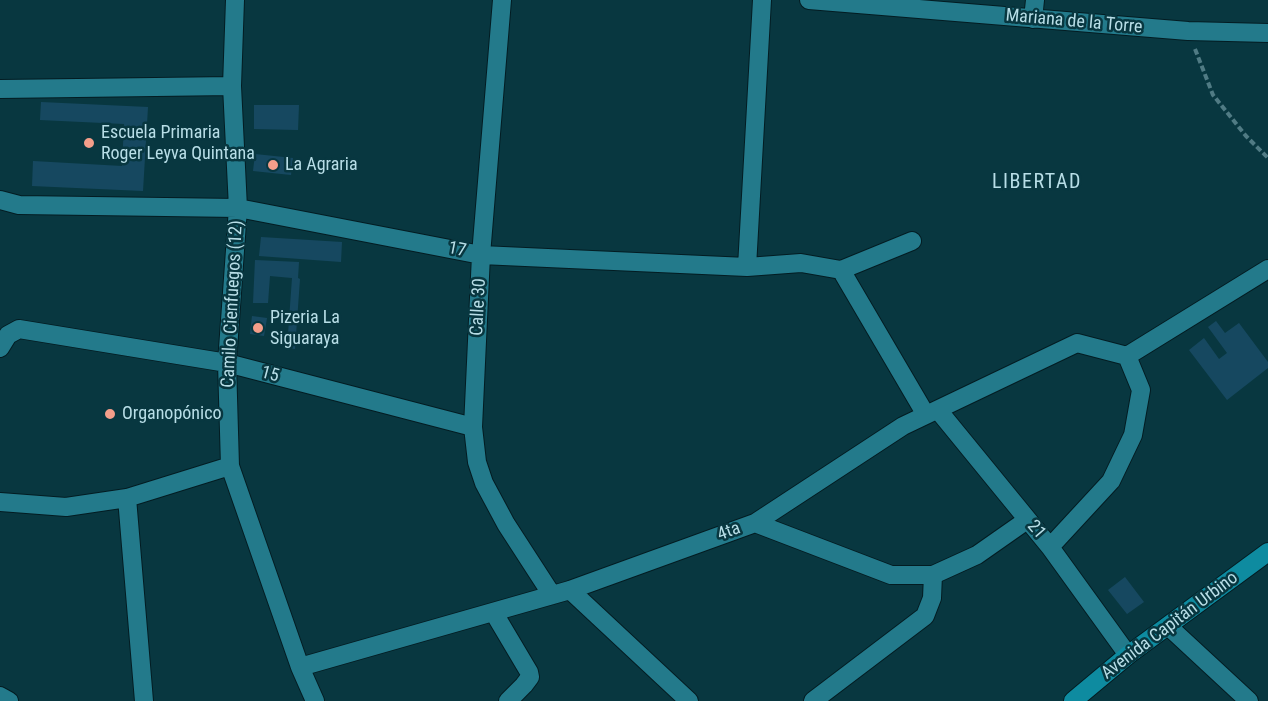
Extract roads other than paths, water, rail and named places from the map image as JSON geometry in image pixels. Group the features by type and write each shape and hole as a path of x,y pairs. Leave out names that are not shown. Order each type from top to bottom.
{"main road":[{"name":"Avenida Capitán Urbino","path":"1073,701 1128,655 1266,557"}],"street":[{"name":"Camilo Cienfuegos (12)","path":"235,0 232,86 238,208 227,363 230,466 300,667 315,701"},
{"name":"Calle 30","path":"502,0 481,255 473,427 477,462 483,483 506,524 552,595"},
{"path":"747,267 762,0"},
{"name":"Mariana de la Torre","path":"809,0 1188,31 1268,33"},
{"path":"1033,19 1035,0"},
{"path":"0,89 232,86"},
{"name":"17","path":"0,200 19,205 238,208 481,255 747,267 801,263 841,270"},
{"path":"841,270 912,241"},
{"path":"1050,547 1111,481 1133,435 1141,390 1127,356 1268,269"},
{"name":"21","path":"841,270 932,412 1050,547 1128,655"},
{"name":"15","path":"0,347 8,335 19,329 227,363 473,427"},
{"name":"4ta","path":"300,667 570,590 755,523 903,426 1077,343 1127,356"},
{"path":"0,502 66,507 127,498 230,466"},
{"path":"127,498 144,701"},
{"path":"755,523 891,575 933,575 977,555 1027,520"},
{"path":"813,701 925,616 932,598 933,575"},
{"path":"570,590 688,701"},
{"path":"494,613 530,676 524,686 508,701"},
{"path":"1168,626 1249,701"},
{"path":"0,696 9,701"}],"place":[{"name":"Escuela Primaria Roger Leyva Quintana","path":"89,143"},
{"name":"La Agraria","path":"273,165"},
{"name":"Pizeria La Siguaraya","path":"258,328"},
{"name":"Organopónico","path":"110,414"}],"district":[{"name":"LIBERTAD","path":"1037,183"}]}
